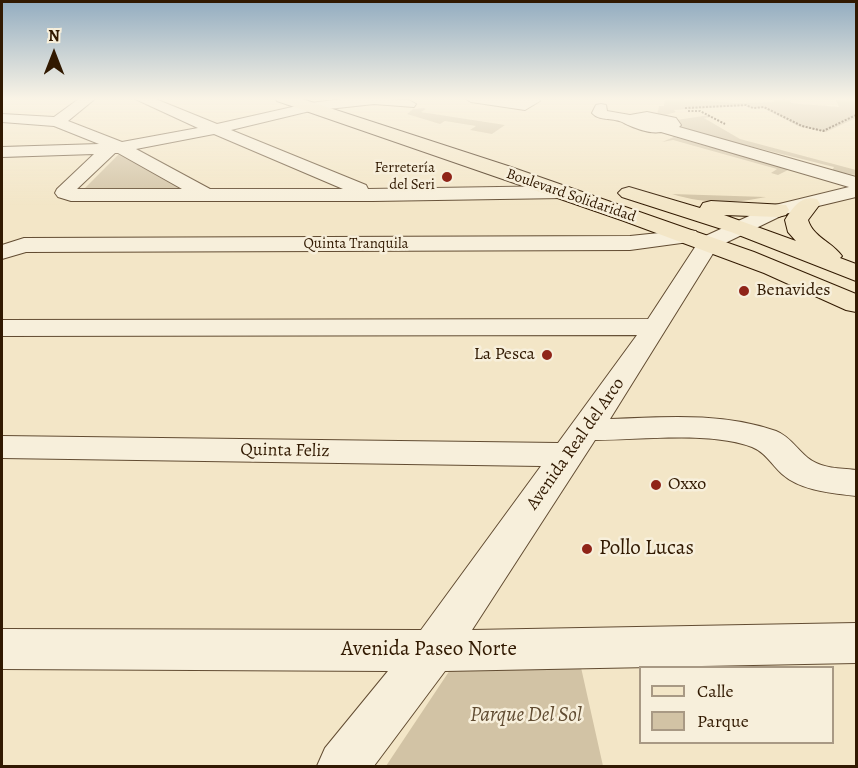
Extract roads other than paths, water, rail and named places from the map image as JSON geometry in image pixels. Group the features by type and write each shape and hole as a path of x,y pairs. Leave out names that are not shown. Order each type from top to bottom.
{"main road":[{"name":"Boulevard Solidaridad","path":"419,134 565,182"},
{"name":"Boulevard Solidaridad","path":"432,134 565,182 771,266 856,304"},
{"name":"Boulevard Solidaridad","path":"610,187 665,204 709,242 852,271"},
{"path":"665,204 778,210"},
{"path":"809,204 796,220 800,232 811,244 852,271"}],"street":[{"path":"83,134 206,195"},
{"path":"5,154 115,148 191,134"},
{"path":"228,134 373,195"},
{"path":"685,134 856,183"},
{"path":"115,148 66,189 65,193 71,195 373,195 565,182"},
{"path":"709,242 778,210 856,191"},
{"name":"Quinta Tranquila","path":"2,252 24,245 709,242"},
{"name":"Avenida Real del Arco","path":"343,766 433,651 656,327 709,242"},
{"path":"567,327 634,358"},
{"path":"2,328 656,327"},
{"name":"Quinta Feliz","path":"2,447 577,442 713,429 765,439 782,450 795,467 818,478 856,483"},
{"name":"Avenida Paseo Norte","path":"2,649 433,651 856,643"}],"place":[{"name":"Ferretería del Seri","path":"447,177"},
{"name":"Benavides","path":"744,291"},
{"name":"La Pesca","path":"547,355"},
{"name":"Oxxo","path":"656,485"},
{"name":"Pollo Lucas","path":"587,549"}],"park label":[{"name":"Parque Del Sol","path":"526,716"}]}
